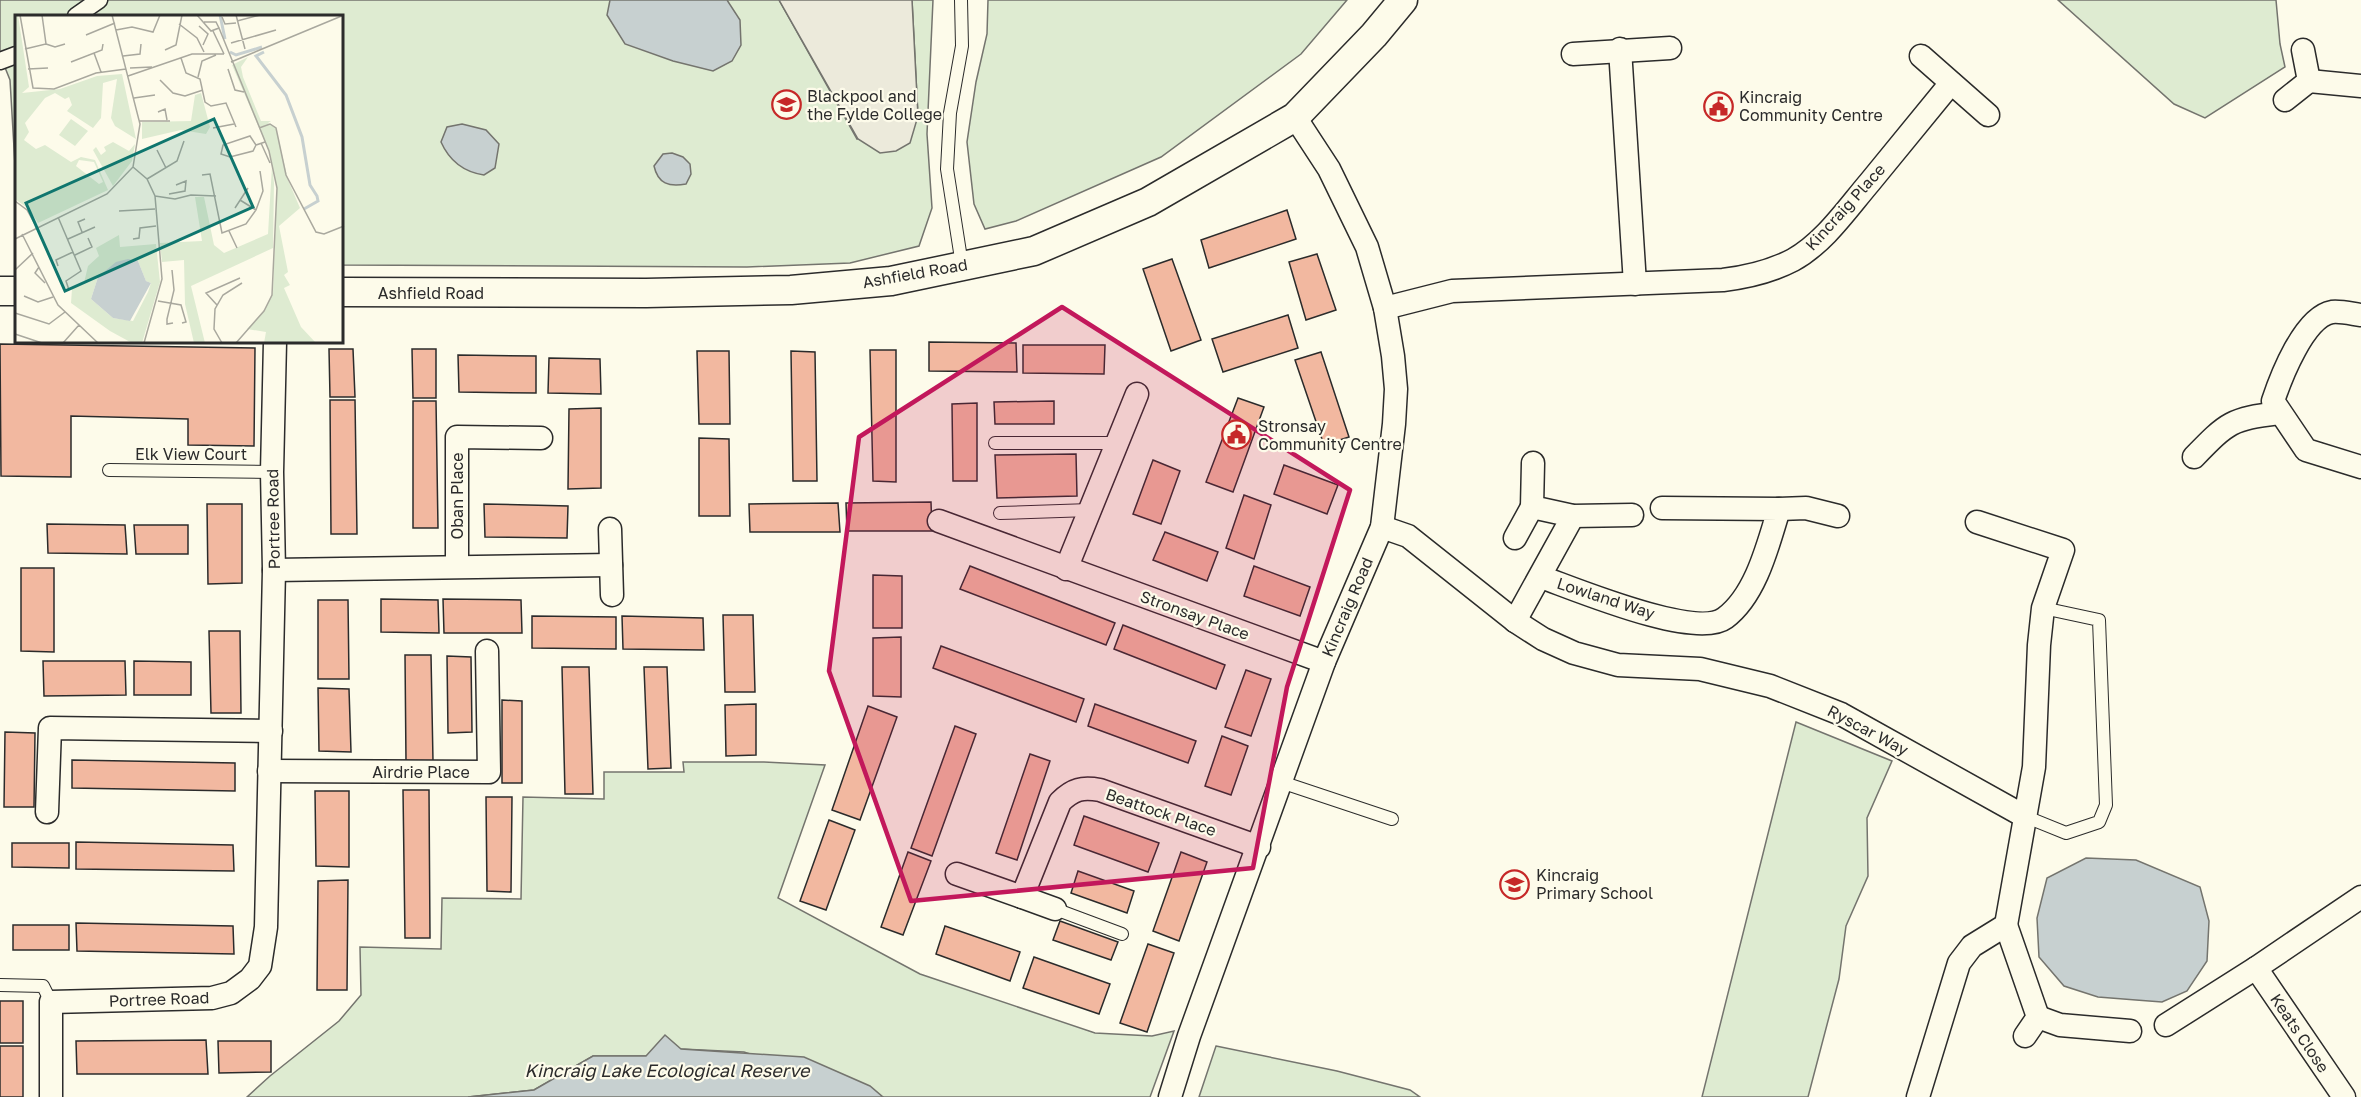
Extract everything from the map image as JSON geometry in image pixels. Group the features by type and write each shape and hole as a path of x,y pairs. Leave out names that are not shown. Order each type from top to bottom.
{"street":[{"path":"77,15 99,0"},
{"name":"Ashfield Road","path":"344,292 646,293 791,290 891,281 1034,251 1148,202 1295,117 1374,35 1403,0"},
{"path":"1573,54 1670,48"},
{"path":"1620,50 1635,284"},
{"path":"2303,50 2309,81"},
{"path":"0,62 15,54"},
{"path":"1921,56 1988,116"},
{"path":"2285,100 2309,81 2361,86"},
{"name":"Kincraig Place","path":"1385,308 1452,291 1526,286 1635,284 1755,276 1794,259 1813,246 1845,211 1951,83"},
{"name":"Kincraig Road","path":"1170,1097 1189,1036 1324,662 1382,527 1396,389 1385,308 1367,247 1329,169 1295,117"},
{"path":"2361,315 2332,312 2319,319 2282,373 2273,401 2306,450 2361,467"},
{"name":"Portree Road","path":"51,1002 212,998 231,993 250,978 260,966 266,927 271,731 275,344"},
{"path":"1066,569 1137,394"},
{"path":"2194,457 2228,424 2245,417 2279,413"},
{"name":"Oban Place","path":"457,566 457,437 541,438"},
{"path":"1515,538 1532,507 1533,463"},
{"path":"1532,507 1573,516 1632,514"},
{"path":"1662,508 1806,508 1838,516"},
{"name":"Lowland Way","path":"1541,577 1645,614 1705,625 1723,620 1738,606 1759,571 1779,509"},
{"name":"Lowland Way","path":"1515,621 1573,516"},
{"name":"Stronsay Place","path":"939,521 1324,662"},
{"path":"1977,522 2063,550 2043,608 2039,645 2034,767 2006,925 2038,1017"},
{"name":"Ryscar Way","path":"1382,527 1408,536 1515,621 1543,639 1574,654 1618,666 1700,669 1770,686 1841,714 2024,816"},
{"path":"610,530 612,594"},
{"path":"274,570 611,565"},
{"name":"Airdrie Place","path":"269,771 489,772 487,651"},
{"path":"47,812 50,728 271,731"},
{"name":"Beattock Place","path":"1022,897 1060,802 1070,792 1083,788 1100,790 1259,847"},
{"path":"957,874 1055,909"},
{"path":"2166,1025 2361,897"},
{"path":"1918,1097 1959,963 1972,946 2006,925"},
{"name":"Keats Close","path":"2256,968 2344,1097"},
{"path":"51,1002 51,1097"},
{"path":"2038,1017 2060,1025 2130,1031"},
{"path":"2025,1036 2038,1017"}],"lane":[{"path":"961,0 962,46 950,113 947,169 962,265"},
{"path":"995,443 1117,443"},
{"name":"Elk View Court","path":"109,471 272,472"},
{"path":"1000,513 1090,510"},
{"path":"2024,816 2066,833 2099,822 2106,805 2099,620 2043,608"},
{"path":"1281,782 1392,819"},
{"path":"1055,909 1122,934"},
{"path":"0,985 44,986 51,1002"}],"highlighted area":[{"path":"1062,307 1350,490 1287,687 1253,868 911,901 829,671 859,437"}],"green space":[{"name":"Blackpool and the Fylde College","path":"0,0 779,0 857,139 918,116 912,0 933,0 927,134 932,208 919,246 850,263 747,267 344,265 344,15 15,15 15,165 10,80 0,55"},
{"path":"988,0 1347,0 1301,54 1161,157 1016,221 985,229 974,204 967,142 976,82 987,34"},
{"path":"2058,0 2276,0 2280,44 2285,67 2205,118 2174,104"},
{"path":"1796,722 1892,761 1867,818 1868,876 1846,926 1839,979 1808,1097 1702,1097"},
{"path":"683,762 825,765 778,898 920,974 1095,1033 1152,1036 1174,1031 1150,1097 881,1097 744,1052 681,1049 646,1056 593,1056 534,1090 468,1097 247,1097 339,1021 361,995 360,947 441,949 442,898 521,899 523,797 604,799 604,772 684,772"},
{"path":"1216,1046 1337,1071 1410,1090 1420,1097 1199,1097"}],"shaded area":[{"path":"779,0 912,0 918,116 910,143 896,151 880,153 858,139"}],"water":[{"path":"610,0 727,0 740,20 741,45 732,61 713,71 673,61 625,44 607,15"},
{"path":"462,124 486,130 499,144 495,168 484,175 458,164 441,142 447,127"},
{"path":"672,153 683,157 690,164 691,174 686,184 665,183 658,177 654,166 663,154"},
{"path":"2086,858 2136,860 2200,887 2209,921 2207,961 2187,991 2162,1002 2098,997 2064,986 2039,957 2037,918 2047,878"},
{"name":"Kincraig Lake Ecological Reserve","path":"665,1035 681,1049 804,1057 870,1086 883,1097 468,1097 534,1090 593,1056 646,1056"}],"building":[{"path":"1287,210 1296,239 1209,268 1201,240"},
{"path":"1317,254 1336,310 1306,320 1289,262"},
{"path":"1172,259 1201,340 1171,351 1143,269"},
{"path":"1288,315 1298,348 1223,372 1212,339"},
{"path":"929,342 1016,343 1017,372 929,371"},
{"path":"0,344 255,348 254,446 188,445 188,419 71,416 71,477 1,476"},
{"path":"1023,345 1105,345 1104,374 1023,373"},
{"path":"329,349 353,349 355,397 330,397"},
{"path":"412,349 436,349 436,398 413,398"},
{"path":"870,350 896,350 896,482 873,481"},
{"path":"697,351 729,351 730,424 699,424"},
{"path":"791,351 815,352 817,481 793,481"},
{"path":"1321,352 1349,437 1324,445 1295,360"},
{"path":"458,355 536,356 536,393 459,392"},
{"path":"549,358 600,359 601,394 548,393"},
{"path":"1238,398 1264,407 1233,492 1206,482"},
{"path":"330,400 355,400 357,534 331,534"},
{"path":"413,401 436,401 438,528 413,528"},
{"path":"1054,401 1054,424 995,424 994,402"},
{"path":"977,403 977,481 953,481 952,404"},
{"path":"601,408 601,488 568,489 569,409"},
{"path":"699,438 729,439 730,516 699,516"},
{"path":"1076,454 1077,496 997,498 995,455"},
{"path":"1153,460 1180,471 1161,524 1133,514"},
{"path":"1284,465 1338,485 1327,514 1274,494"},
{"path":"1244,495 1271,505 1254,559 1226,548"},
{"path":"931,502 932,531 847,531 846,503"},
{"path":"838,503 840,532 750,532 749,504"},
{"path":"207,504 242,504 242,583 208,584"},
{"path":"484,504 568,506 567,538 485,537"},
{"path":"47,524 125,525 127,554 48,553"},
{"path":"134,525 188,525 188,554 136,554"},
{"path":"1165,532 1218,552 1207,581 1153,560"},
{"path":"970,566 1115,623 1106,645 960,589"},
{"path":"1254,566 1310,587 1300,616 1244,596"},
{"path":"21,568 54,568 54,652 21,651"},
{"path":"873,575 902,576 902,628 873,628"},
{"path":"381,599 438,600 439,633 381,632"},
{"path":"443,599 521,600 522,633 444,633"},
{"path":"318,600 348,600 349,679 318,679"},
{"path":"723,615 753,615 755,692 725,692"},
{"path":"532,616 616,617 616,649 532,648"},
{"path":"622,616 703,618 704,650 623,649"},
{"path":"1123,625 1225,665 1216,689 1114,649"},
{"path":"209,631 240,631 241,713 211,713"},
{"path":"901,637 901,697 873,696 873,638"},
{"path":"941,646 1084,699 1076,722 933,668"},
{"path":"405,655 431,655 433,761 406,761"},
{"path":"447,656 471,657 472,732 448,733"},
{"path":"43,661 125,661 126,695 44,696"},
{"path":"134,661 191,662 191,695 134,695"},
{"path":"562,667 589,667 593,794 565,794"},
{"path":"644,667 667,667 671,768 648,769"},
{"path":"1246,670 1271,679 1251,736 1225,727"},
{"path":"318,688 349,689 351,752 319,751"},
{"path":"502,700 522,701 522,783 502,783"},
{"path":"756,704 756,755 726,756 725,705"},
{"path":"1095,704 1196,741 1188,763 1088,726"},
{"path":"868,706 897,717 860,820 832,810"},
{"path":"955,726 976,734 932,856 911,848"},
{"path":"5,732 35,733 34,807 4,807"},
{"path":"1222,736 1248,746 1231,795 1205,786"},
{"path":"1030,754 1050,761 1017,860 996,853"},
{"path":"72,760 235,763 235,791 72,788"},
{"path":"403,790 429,790 430,938 405,938"},
{"path":"315,791 349,791 349,867 316,866"},
{"path":"486,797 512,797 511,892 487,891"},
{"path":"1084,816 1159,843 1148,872 1074,845"},
{"path":"829,820 855,830 826,910 800,901"},
{"path":"76,842 233,845 234,871 76,869"},
{"path":"12,843 69,843 69,868 12,867"},
{"path":"908,852 931,861 903,935 881,927"},
{"path":"1181,852 1207,862 1179,941 1153,931"},
{"path":"1078,871 1134,891 1127,913 1071,893"},
{"path":"348,880 347,990 317,990 318,881"},
{"path":"1060,921 1118,942 1111,960 1053,940"},
{"path":"76,923 233,926 234,954 77,951"},
{"path":"13,925 69,925 69,950 13,950"},
{"path":"945,926 1020,952 1010,981 936,954"},
{"path":"1148,944 1174,953 1147,1032 1120,1023"},
{"path":"1034,957 1110,984 1099,1014 1023,988"},
{"path":"0,1001 23,1001 23,1043 0,1043"},
{"path":"206,1040 208,1074 77,1074 76,1041"},
{"path":"218,1041 271,1041 271,1072 219,1073"},
{"path":"0,1046 23,1046 23,1097 0,1097"}],"place":[{"name":"Blackpool and the Fylde College","path":"786,105"},
{"name":"Kincraig Community Centre","path":"1718,106"},
{"name":"Stronsay Community Centre","path":"1237,435"},
{"name":"Kincraig Primary School","path":"1515,884"}]}
